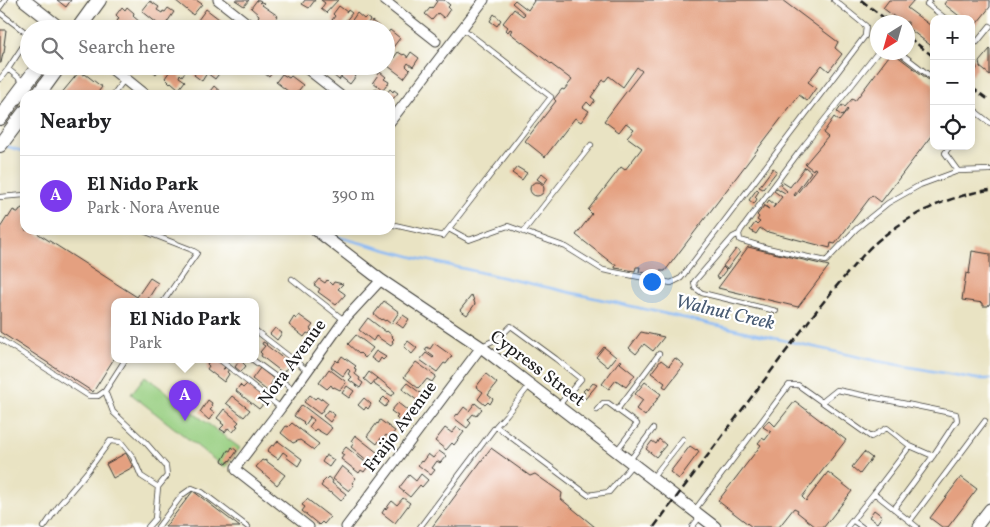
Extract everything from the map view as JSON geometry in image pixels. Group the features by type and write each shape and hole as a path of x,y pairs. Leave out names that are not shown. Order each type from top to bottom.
{"main road":[{"path":"24,0 50,20"},
{"path":"85,20 99,0"},
{"path":"21,90 32,75"},
{"path":"42,90 52,75"},
{"path":"0,118 20,92"},
{"path":"3,141 20,119"}],"street":[{"path":"218,0 244,20"},
{"path":"384,0 436,41"},
{"path":"395,115 484,0"},
{"path":"120,75 139,90"},
{"path":"314,75 334,90"},
{"name":"Cypress Street","path":"322,235 381,280 481,347 714,527"},
{"name":"Nora Avenue","path":"309,527 236,470 344,320 381,280"},
{"name":"Fraijo Avenue","path":"346,527 481,347"},
{"path":"976,527 990,509"}],"lane":[{"path":"0,7 5,0"},
{"path":"449,229 470,240 508,226 566,247 603,270 671,283 681,278 865,36 866,26 834,0"},
{"path":"930,0 927,4 941,15"},
{"path":"0,13 20,29"},
{"path":"975,41 977,42 990,26"},
{"path":"395,225 443,236 551,97 462,28"},
{"path":"0,79 20,50"},
{"path":"776,311 702,293 695,288 694,282 733,237 739,234 799,152 872,60"},
{"path":"909,60 930,76"},
{"path":"8,69 26,84"},
{"path":"117,90 125,79"},
{"path":"976,111 990,123"},
{"path":"523,232 591,145"},
{"path":"948,150 946,153 958,171"},
{"path":"739,234 740,240 826,261 856,229 888,203 920,185 958,171 990,170"},
{"path":"0,197 20,195"},
{"path":"155,235 190,248 197,253 166,298"},
{"path":"292,279 344,320"},
{"path":"481,347 499,338 511,326 556,359 580,379 558,406"},
{"path":"259,333 308,371"},
{"path":"0,339 89,396 98,396 105,391 124,363"},
{"path":"617,410 659,354"},
{"path":"224,363 281,408"},
{"path":"257,363 294,390"},
{"path":"420,527 496,426 530,385"},
{"path":"692,527 697,514 789,385 798,385 870,437 887,428 910,446 933,456"},
{"path":"822,402 837,390 956,414 957,420 894,509"},
{"path":"105,391 113,412 166,466 166,476 158,488 155,519 148,527"},
{"path":"597,410 603,403 608,403 637,424 616,451"},
{"path":"910,521 985,421"},
{"path":"496,426 588,495 609,492 653,429"},
{"path":"652,478 684,439"},
{"path":"44,527 110,441 121,442 133,457 140,476 158,488"},
{"path":"847,527 910,446"},
{"path":"158,527 182,495 192,488 202,492 248,527"},
{"path":"874,493 917,527"},
{"path":"852,520 862,527"}],"green space":[{"path":"145,376 240,448 225,468 131,394"}],"building":[{"path":"57,0 71,0 66,7"},
{"path":"175,0 196,0 202,4 193,15"},
{"path":"235,0 249,0 244,6"},
{"path":"259,0 261,1 259,3 264,3 262,5 278,16 275,20 260,20 258,18 259,15 251,8"},
{"path":"305,0 315,0 309,8 302,4"},
{"path":"321,0 338,0 326,13 321,9 325,3"},
{"path":"436,0 444,0 450,5 448,7 450,9 444,18 438,13 432,20 425,14 433,7"},
{"path":"515,0 528,10 533,0 782,0 838,42 835,48 842,54 829,71 822,65 808,82 816,88 807,101 799,95 665,271 660,271 659,275 639,272 640,267 636,267 635,271 615,268 616,264 613,264 576,235 592,214 588,210 621,167 625,170 642,148 627,137 634,129 626,123 619,132 604,121 642,71 637,67 623,87 609,76 605,81 603,80 591,97 595,100 591,106 587,102 583,107 589,111 581,122 575,118 545,157 525,141 556,101 554,99 572,80 510,33 512,30 510,29 508,32 506,30 508,27 503,23 514,9 523,16 525,14 512,3"},
{"path":"889,0 914,0 907,8 930,25 930,45 915,33 915,15 892,15 883,8"},
{"path":"947,0 990,0 990,7 975,26 975,15 958,15 944,4"},
{"path":"150,1 159,7 157,10 162,13 168,8 174,12 168,20 153,20 142,11"},
{"path":"339,6 352,13 347,20 332,20 335,16 333,14"},
{"path":"122,7 125,10 127,7 134,13 133,16 138,20 118,20 119,18 116,15"},
{"path":"206,9 220,20 198,20"},
{"path":"357,13 364,19 366,17 370,20 352,20"},
{"path":"494,14 501,20 497,26 490,21"},
{"path":"0,30 6,30 1,63 0,63"},
{"path":"395,34 400,38 395,45"},
{"path":"990,49 990,75 980,67 979,62"},
{"path":"398,52 407,56 407,58 411,52 419,58 413,67 408,63 406,66 410,70 404,78 395,71 395,56"},
{"path":"886,60 902,60 930,81 930,137 881,202 872,195 835,244 831,243 830,248 767,233 760,228 756,234 750,230 755,223 757,225 760,222 757,220 759,217 757,215 764,206 769,209 763,204 764,201 767,203 769,200 775,205 773,208 782,197 774,191 776,188 785,193 787,191 780,185 782,182 790,187 805,167 811,172 795,196 816,169 814,168 813,170 805,164 828,137 823,133 834,117 839,121 848,110 842,116 837,112 842,105 845,107 852,99 855,101"},
{"path":"77,75 86,75 102,87 100,90 64,90"},
{"path":"167,75 180,75 179,77 185,81 179,89 165,78"},
{"path":"194,75 206,75 202,81"},
{"path":"210,75 218,75 215,79"},
{"path":"281,75 284,75 289,78 291,76 303,85 299,90 286,90 276,82"},
{"path":"333,75 356,76 350,84 341,77 339,80"},
{"path":"378,75 384,75 386,77 384,79 389,82 383,90 373,82"},
{"path":"517,167 527,173 522,180 512,173"},
{"path":"773,168 777,171 763,189 759,187"},
{"path":"542,173 548,178 544,184 537,179"},
{"path":"537,182 542,184 544,189 542,194 537,196 532,194 530,189 532,184"},
{"path":"757,189 759,191 755,197 757,199 754,204 749,200"},
{"path":"13,210 19,212 19,210 20,235 40,235 137,297 150,278 158,283 149,298 111,298 111,363 93,392 0,332 0,228"},
{"path":"748,247 829,266 798,307 718,288"},
{"path":"736,249 740,252 727,269 723,266"},
{"path":"972,251 990,254 990,304 988,306 983,306 983,303 962,300 966,273 969,274"},
{"path":"723,267 726,270 719,279 716,277"},
{"path":"319,279 325,283 327,280 332,285 334,282 343,284 338,289 345,295 336,305 318,292 320,289 314,285"},
{"path":"472,295 475,304 467,315 460,310"},
{"path":"384,301 399,312 391,324 386,320 381,320 374,314"},
{"path":"299,315 313,325 309,334 307,333 304,337 289,325 294,317 296,319"},
{"path":"403,315 409,319 403,328 396,323"},
{"path":"368,318 393,336 394,339 391,346 376,336 373,341 359,330"},
{"path":"275,328 282,333 277,340 270,334"},
{"path":"641,332 664,337 653,351 644,344 636,354 629,348"},
{"path":"356,335 373,348 365,358 348,344"},
{"path":"408,341 417,348 412,354 404,347"},
{"path":"263,342 290,364 283,373 261,356 260,352 265,346 262,344"},
{"path":"434,343 452,356 437,372 420,360 426,353 434,357 425,350 427,347 430,349"},
{"path":"604,347 616,357 608,367 596,357"},
{"path":"376,351 386,357 383,360 381,358 378,363 371,358"},
{"path":"342,356 356,366 354,368 356,369 355,374 363,383 360,388 349,380 352,377 348,374 350,371 348,369 343,376 331,367"},
{"path":"675,358 684,365 666,388 663,386 665,383 651,373 661,360 669,366"},
{"path":"620,360 622,361 620,363 635,375 626,387 616,380 609,389 602,384"},
{"path":"416,362 436,376 432,382 427,379 418,388 404,377"},
{"path":"222,363 226,366 223,369 226,367 229,369 227,372 229,374 224,382 207,369 209,366 207,364"},
{"path":"238,363 243,363 246,366 241,372 235,367"},
{"path":"260,368 274,379 270,386 274,389 270,393 252,379"},
{"path":"329,369 345,381 346,383 340,390 333,388 331,385 327,389 319,383"},
{"path":"369,372 377,378 371,385 364,379"},
{"path":"486,374 497,383 488,395 493,399 490,404 488,402 485,405 478,399 483,392 476,387"},
{"path":"378,378 395,392 392,396 375,385 374,383"},
{"path":"645,382 661,394 645,416 636,409 643,400 635,394"},
{"path":"407,383 423,395 418,401 402,389"},
{"path":"593,383 597,385 585,399 582,396 585,393 583,391 586,388 587,390"},
{"path":"247,384 264,397 262,400 265,402 259,409 236,391 240,385 243,388"},
{"path":"347,386 354,391 349,398 342,393"},
{"path":"310,395 315,399 317,397 321,400 322,398 328,403 320,414 304,402"},
{"path":"232,396 250,410 244,417 226,403"},
{"path":"384,397 389,402 385,407 379,402"},
{"path":"364,398 371,404 368,409 366,407 364,410 358,405"},
{"path":"208,400 212,403 213,407 210,410 214,413 209,420 200,412"},
{"path":"795,401 846,440 802,497 806,501 828,472 852,491 824,527 816,527 794,508 779,527 752,527 718,501 761,445 758,443 762,438 765,440 771,432 763,427 769,420 775,426"},
{"path":"398,403 412,414 403,424 396,418 398,416 391,411"},
{"path":"475,403 482,409 476,416 473,414 468,420 471,423 467,428 454,418 464,407 469,411"},
{"path":"302,405 332,428 326,435 309,427 314,420 309,416 310,418 305,425 304,422 294,416"},
{"path":"224,409 239,422 233,432 228,428 225,432 220,429 224,425 217,418"},
{"path":"328,410 335,415 330,422 323,416"},
{"path":"380,420 395,431 390,438 386,435 377,444 367,436"},
{"path":"292,423 319,444 314,450 300,440 293,443 281,433 286,426 288,427"},
{"path":"457,427 464,432 454,445 452,443 446,450 435,441 445,428 452,433"},
{"path":"355,435 378,453 373,460 370,458 368,461 351,447 354,443 351,441"},
{"path":"659,439 666,445 656,457 646,449 652,441 656,444"},
{"path":"278,441 302,459 298,466 286,457 287,455 283,452 278,459 267,451"},
{"path":"690,446 699,452 679,479 670,472"},
{"path":"232,447 237,451 227,464 222,461 228,450 230,451"},
{"path":"346,447 369,465 364,472 361,470 359,473 341,459 344,455 341,453"},
{"path":"491,448 530,476 535,474 562,493 561,499 595,527 432,527"},
{"path":"439,451 446,456 440,463 437,461 432,468 435,470 431,475 418,465 428,454 433,458"},
{"path":"864,452 872,458 860,474 852,467"},
{"path":"126,453 133,467 113,478 106,464"},
{"path":"326,455 334,460 329,467 322,462"},
{"path":"262,460 265,460 285,475 277,485 256,467"},
{"path":"342,466 356,478 352,483 354,485 349,491 333,479"},
{"path":"421,474 428,480 422,487 420,485 410,497 399,488 409,475 416,481"},
{"path":"328,477 333,481 332,483 346,494 341,501 321,486"},
{"path":"961,477 977,489 948,527 942,527 930,518"},
{"path":"193,491 240,527 165,527"},
{"path":"403,498 410,503 395,523 382,513 392,501 397,505"},
{"path":"307,499 330,517 324,524 322,522 319,525 302,511 305,507 302,505"},
{"path":"874,510 882,516 877,523 869,517"}],"waterway":[{"name":"Walnut Creek","path":"6,146 20,150"},
{"name":"Walnut Creek","path":"331,235 421,259 877,361 977,379 990,379"}],"railway":[{"path":"861,0 880,15"},
{"path":"915,42 930,54"},
{"path":"975,90 990,101"},
{"path":"654,527 817,310 869,249 913,216 943,202 990,190"}],"place":[{"name":"El Nido Park","path":"185,421"}]}
